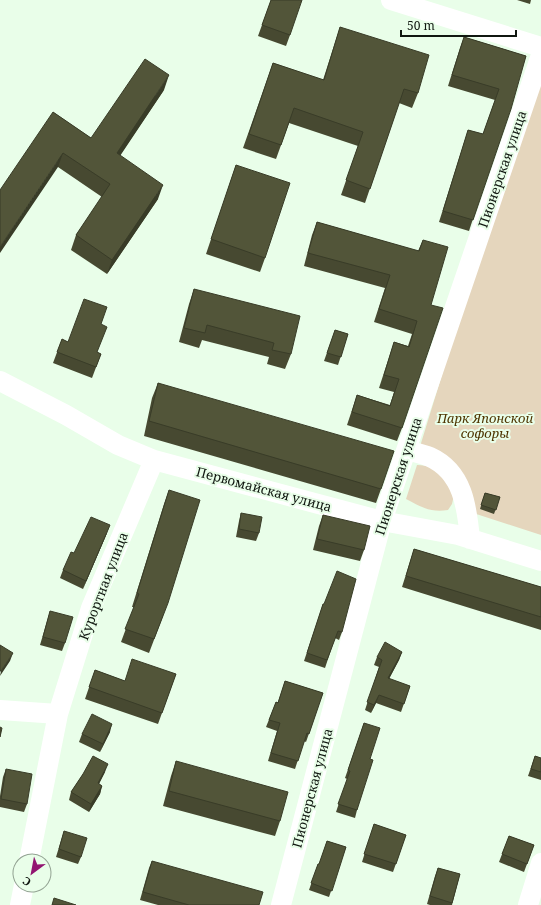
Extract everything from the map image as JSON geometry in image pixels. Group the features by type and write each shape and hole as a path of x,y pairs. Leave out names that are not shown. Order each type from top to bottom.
{"street":[{"path":"391,0 541,47"},
{"name":"Пионерская улица","path":"281,905 382,521 541,55"},
{"name":"Первомайская улица","path":"0,381 66,415 118,445 154,460 382,521 458,535 541,561"},
{"path":"406,450 430,457 444,465 455,477 467,511 470,539"},
{"name":"Курортная улица","path":"31,853 58,714 92,608 154,460"},
{"path":"0,710 58,714"},
{"path":"528,905 541,863"},
{"path":"20,905 22,893"}],"green space":[{"name":"Парк Японской софоры","path":"533,78 541,80 541,535 467,511 461,492 418,453"},
{"path":"417,465 436,470 443,478 454,495 452,504 448,510 431,510 421,507 406,499"}],"building":[{"path":"271,0 302,0 290,35 262,25"},
{"path":"340,27 429,55 418,93 404,89 370,189 346,180 363,132 294,108 281,145 249,134 273,63 324,80"},
{"path":"464,37 526,56 511,109 473,220 443,211 468,130 483,134 499,89 452,75"},
{"path":"145,59 169,75 117,153 163,185 112,260 76,235 110,184 63,153 0,247 0,190 53,112 91,138"},
{"path":"236,165 290,183 265,258 211,239"},
{"path":"317,222 419,251 423,240 448,247 431,305 443,308 402,428 352,412 357,395 390,406 399,379 384,375 394,342 409,347 417,321 379,309 390,275 308,253"},
{"path":"194,289 300,316 291,354 272,350 274,343 207,325 205,333 184,328"},
{"path":"84,299 107,307 101,324 107,327 97,352 101,354 96,367 57,352 62,339 68,342"},
{"path":"335,330 348,334 341,357 327,353"},
{"path":"158,383 394,451 381,489 149,421"},
{"path":"169,490 200,500 168,603 154,639 125,629 139,594 137,593"},
{"path":"485,493 500,497 496,510 481,505"},
{"path":"241,513 262,517 259,533 239,529"},
{"path":"323,515 370,526 364,550 317,539"},
{"path":"91,517 110,525 86,581 63,570 71,552 74,553"},
{"path":"414,549 541,587 541,617 406,576"},
{"path":"337,571 356,579 342,632 338,631 327,660 307,653 323,604"},
{"path":"50,611 73,617 65,643 43,637"},
{"path":"385,642 402,652 388,678 410,686 404,704 379,695 374,705 367,702 382,660 377,657"},
{"path":"0,645 13,653 1,671 0,671"},
{"path":"132,659 176,674 162,713 89,687 95,670 125,681"},
{"path":"285,681 323,693 309,734 307,733 298,761 271,753 280,723 269,720 276,702 278,703"},
{"path":"92,714 112,724 103,744 82,734"},
{"path":"364,723 380,728 370,759 373,760 357,810 338,804 350,771 348,770"},
{"path":"93,756 108,764 98,783 102,786 91,804 71,792"},
{"path":"535,756 541,758 541,772 531,769"},
{"path":"176,761 288,792 280,821 169,791"},
{"path":"6,769 32,774 27,804 1,799"},
{"path":"374,824 406,835 396,864 364,854"},
{"path":"64,831 87,838 81,857 59,849"},
{"path":"509,836 534,845 527,864 502,854"},
{"path":"327,841 346,847 332,891 311,883"},
{"path":"152,861 263,892 259,905 189,905 143,892"},
{"path":"438,868 460,874 452,903 430,896"},
{"path":"54,898 76,905 52,905"}]}
